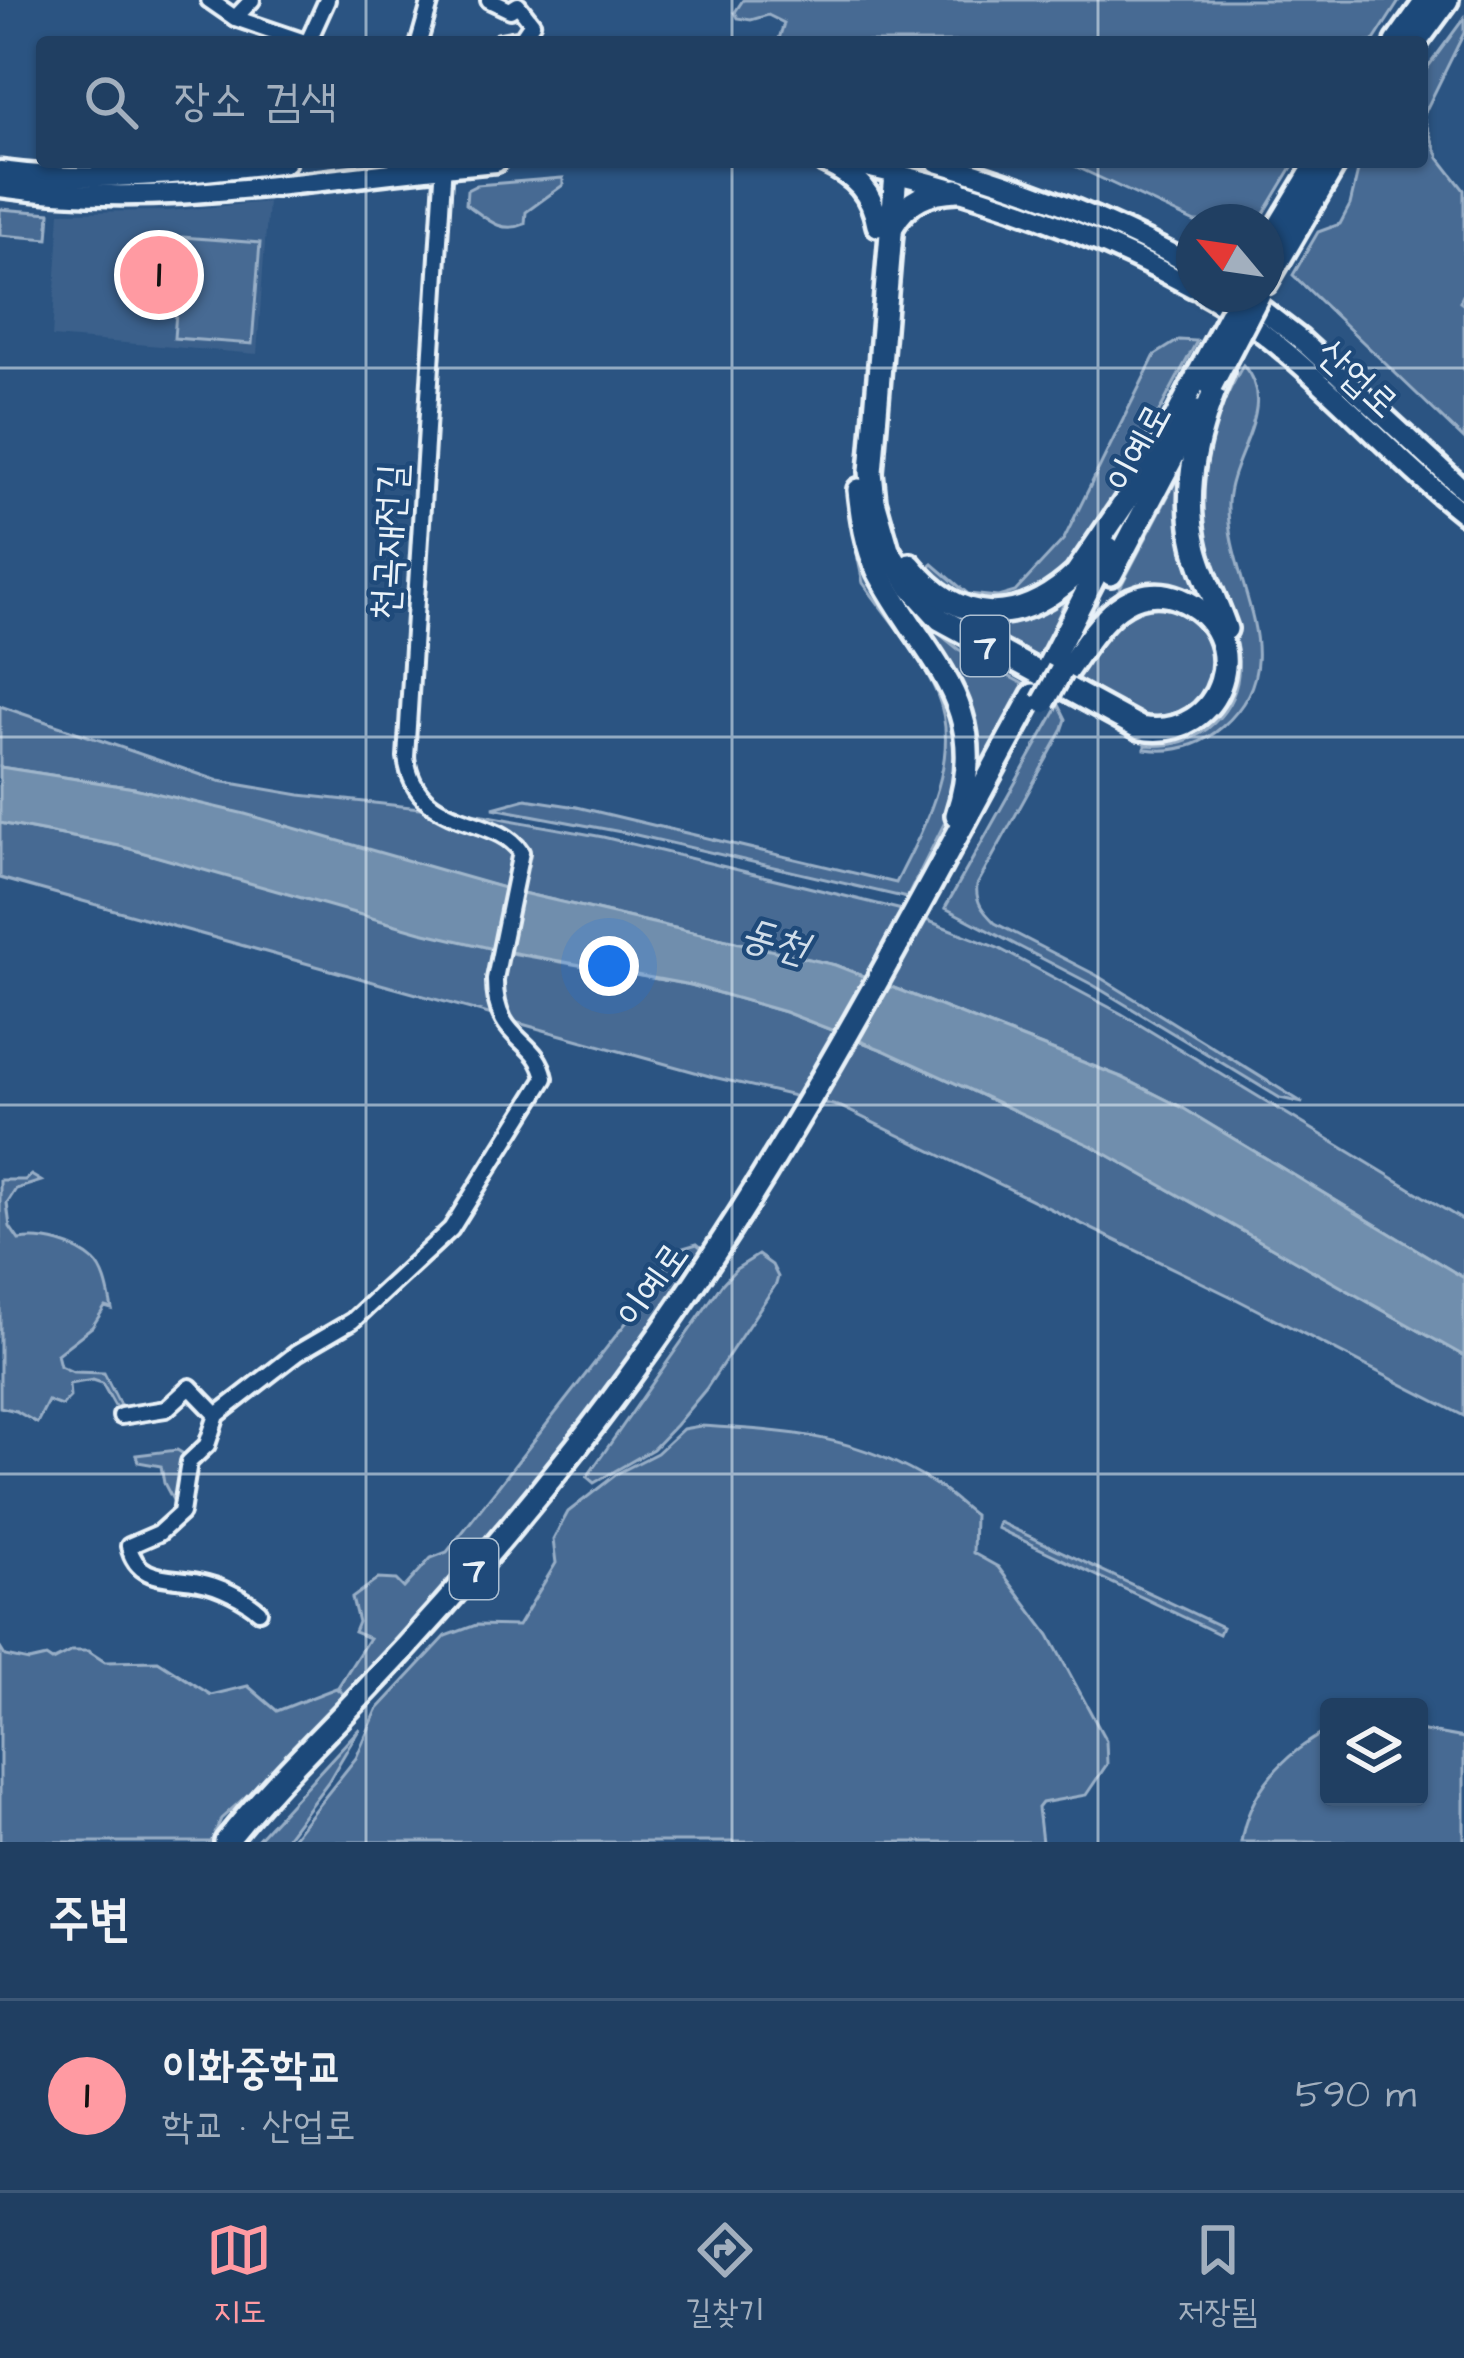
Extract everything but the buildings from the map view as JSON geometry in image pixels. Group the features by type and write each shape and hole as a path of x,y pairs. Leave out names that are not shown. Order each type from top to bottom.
{"highway":[{"path":"1401,36 1427,0"},
{"path":"1421,36 1447,0"},
{"path":"836,168 861,184 884,228 926,194 958,190"},
{"name":"7","path":"891,168 865,464 858,488 869,549 878,570 946,676 966,732 963,798 932,897"},
{"path":"1284,227 1315,168"},
{"path":"1284,231 1332,168"},
{"path":"865,464 863,501 879,551 905,594 934,624 1122,730 1152,739 1199,726 1213,714 1232,673 1229,638 1203,570 1191,512 1207,384 1234,312"},
{"path":"865,464 887,527 918,575 966,608 1005,614 1042,601 1076,574 1207,384 1249,312"},
{"name":"이예로","path":"242,1842 446,1622 628,1399 706,1279 932,897 1207,384"},
{"name":"이예로","path":"1058,669 1155,458"},
{"name":"7","path":"865,464 888,550 923,602 958,631 1126,722 1154,730 1195,719 1220,686 1223,655 1215,628 1198,609 1172,596 1145,595 1108,616 1058,669"},
{"name":"이예로","path":"226,1842 437,1613 706,1279"}],"main road":[{"path":"0,171 50,178 128,178 226,168"},
{"path":"0,188 129,196 405,168"},
{"path":"894,168 1072,230 1176,279"},
{"path":"959,168 1078,209 1176,257"},
{"name":"산업로","path":"1231,312 1260,331 1464,514"},
{"name":"산업로","path":"1265,312 1464,490"}],"street":[{"path":"209,0 235,17 290,36"},
{"path":"235,17 252,0"},
{"path":"310,36 327,0"},
{"path":"421,36 431,0"},
{"path":"489,0 510,10 521,3 531,21 524,36"},
{"name":"천곡재전길","path":"217,1415 286,1360 366,1309 451,1229 544,1078 541,1064 502,1024 495,979 522,861 515,843 430,802 416,789 408,771 444,168"},
{"path":"122,1416 166,1409 190,1387 217,1415 207,1444 189,1462 181,1513 160,1533 129,1546 139,1567 151,1576 210,1585 259,1612"}],"shaded area":[{"path":"743,0 1400,0 1377,36 780,36 784,23 768,15 738,18 735,12"},
{"path":"1464,18 1464,33 1428,106 1428,67"},
{"path":"1428,129 1439,158 1464,190 1464,293 1460,302 1464,305 1464,439 1293,275 1318,232 1340,224 1359,168 1428,168"},
{"path":"1079,168 1291,168 1270,204 1176,204 1176,213"},
{"path":"563,178 563,185 526,212 525,224 516,227 493,223 466,204 467,190 477,185"},
{"path":"268,202 257,354 52,337 60,212 167,211"},
{"path":"0,209 50,213 48,239 0,235"},
{"path":"182,237 260,243 252,344 174,338"},
{"path":"1179,340 1197,341 1074,562 1038,595 989,607 947,591 927,569 933,564 968,594 998,597 1015,592 1064,539 1155,355"},
{"path":"1243,365 1257,398 1228,503 1230,533 1253,620 1255,675 1244,701 1214,734 1186,747 1145,749 1145,745 1182,742 1207,729 1231,701 1238,677 1232,625 1203,547 1197,501 1208,440"},
{"path":"1185,464 1212,610 1114,599"},
{"path":"863,558 921,650 959,730 954,804 907,898 632,834 493,808 526,799 577,807 896,883 937,792 943,767 944,718 922,665 863,583 858,559"},
{"path":"929,591 954,607 1066,598 1037,667 960,626"},
{"path":"1146,601 1187,609 1217,648 1206,703 1155,727 1069,685 1107,625"},
{"path":"915,614 958,649 1027,686 975,785 974,760"},
{"path":"1059,705 1066,719 1062,731 977,885 981,906 995,923 1096,975 1303,1103 1280,1098 1093,985 945,908"},
{"path":"0,706 219,781 429,809 527,854 517,839 456,810 603,837 898,909 998,948 1122,1014 1464,1221 1464,1278 1181,1107 1122,1077 835,965 518,892 134,788 0,767"},
{"path":"0,767 134,788 245,814 518,892 835,965 1121,1077 1181,1107 1464,1278 1464,1356 1092,1146 883,1050 785,1012 691,985 421,932 120,846 0,823"},
{"path":"0,823 120,846 494,949 488,981 492,1015 0,878"},
{"path":"505,952 691,985 785,1012 883,1050 1092,1146 1464,1356 1464,1416 841,1107 511,1021 499,982"},
{"path":"31,1175 41,1181 16,1189 7,1203 10,1227 19,1240 60,1243 94,1261 104,1277 112,1309 105,1307 92,1327 57,1354 60,1366 73,1372 104,1373 120,1405 116,1408 102,1383 69,1384 70,1397 61,1406 48,1401 37,1423 0,1407 0,1180 25,1180"},
{"path":"697,1244 703,1249 697,1264 589,1416 446,1590 277,1768 221,1819 211,1842 0,1842 0,1648 5,1656 29,1661 46,1657 52,1661 72,1651 88,1651 105,1662 158,1661 211,1695 248,1686 277,1711 336,1688 342,1693 338,1687 369,1638 354,1632 358,1622 352,1598 378,1579 396,1580 404,1588 431,1558 447,1552 654,1287 673,1251"},
{"path":"758,1255 772,1265 776,1284 706,1389 653,1449 594,1483 587,1477 722,1284"},
{"path":"700,1426 793,1434 879,1455 941,1488 974,1515 973,1553 998,1567 1049,1635 1106,1741 1107,1764 1086,1795 1042,1803 1038,1808 1042,1842 289,1842 356,1758 377,1710 446,1636 476,1625 518,1626 556,1563 553,1540 568,1512 618,1473 657,1453 683,1429"},
{"path":"177,1450 187,1456 176,1506 161,1466 138,1462 136,1455"},
{"path":"999,1522 1222,1627 1219,1634 997,1528"},
{"path":"360,1728 328,1782 283,1842 255,1842"},
{"path":"1428,1732 1464,1738 1464,1842 1241,1842 1260,1790 1297,1750 1320,1736 1320,1806 1428,1806"}],"place":[{"name":"이화중학교","path":"159,275"}],"water label":[{"name":"동천","path":"775,939"}]}
